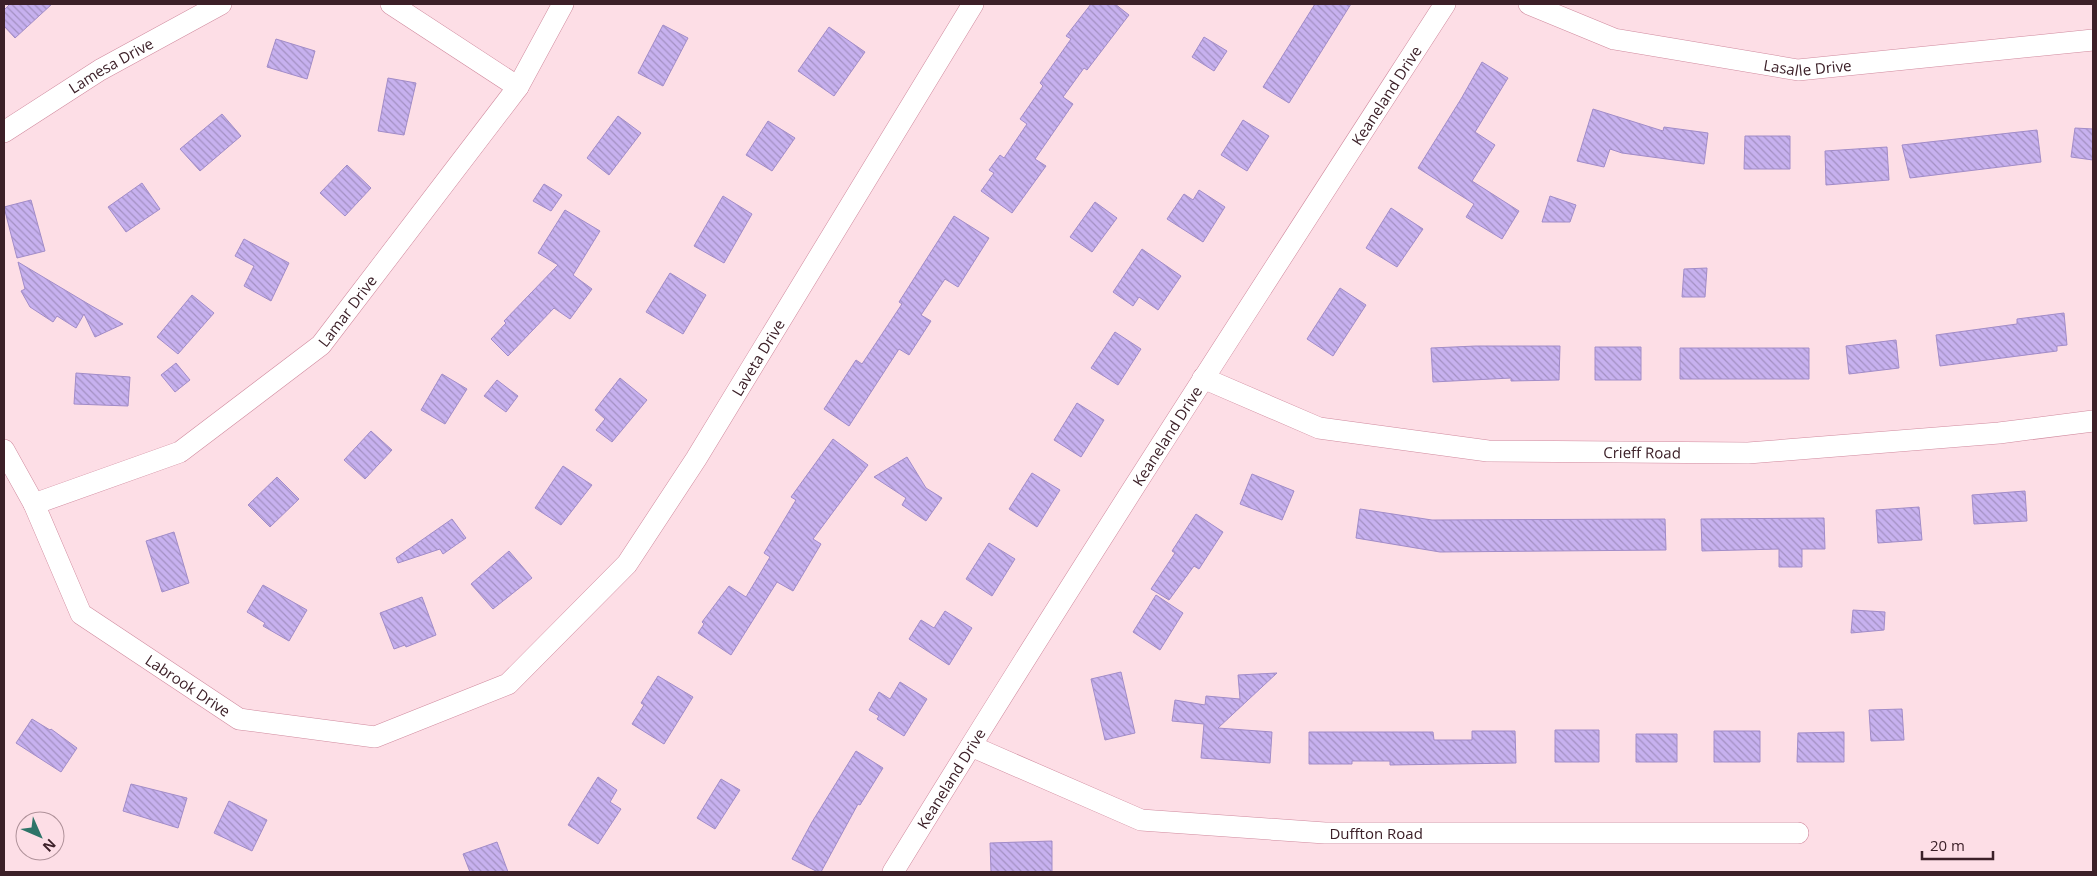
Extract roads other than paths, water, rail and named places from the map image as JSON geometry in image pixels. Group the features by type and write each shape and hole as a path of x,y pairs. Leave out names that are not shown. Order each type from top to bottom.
{"street":[{"name":"Lamesa Drive","path":"4,132 100,70 221,4"},
{"path":"391,4 518,87"},
{"name":"Lamar Drive","path":"34,504 180,452 321,345 518,87 563,4"},
{"name":"Laveta Drive","path":"508,684 627,564 696,459 973,4"},
{"name":"Keaneland Drive","path":"893,872 1203,378 1445,4"},
{"name":"Lasalle Drive","path":"1529,4 1614,39 1798,70 2093,40"},
{"name":"Crieff Road","path":"1203,378 1319,428 1488,451 1748,453 1999,434 2093,421"},
{"name":"Labrook Drive","path":"4,450 34,504 81,614 240,719 374,737 508,684"},
{"name":"Duffton Road","path":"971,746 1141,820 1325,833 1798,833"}]}
